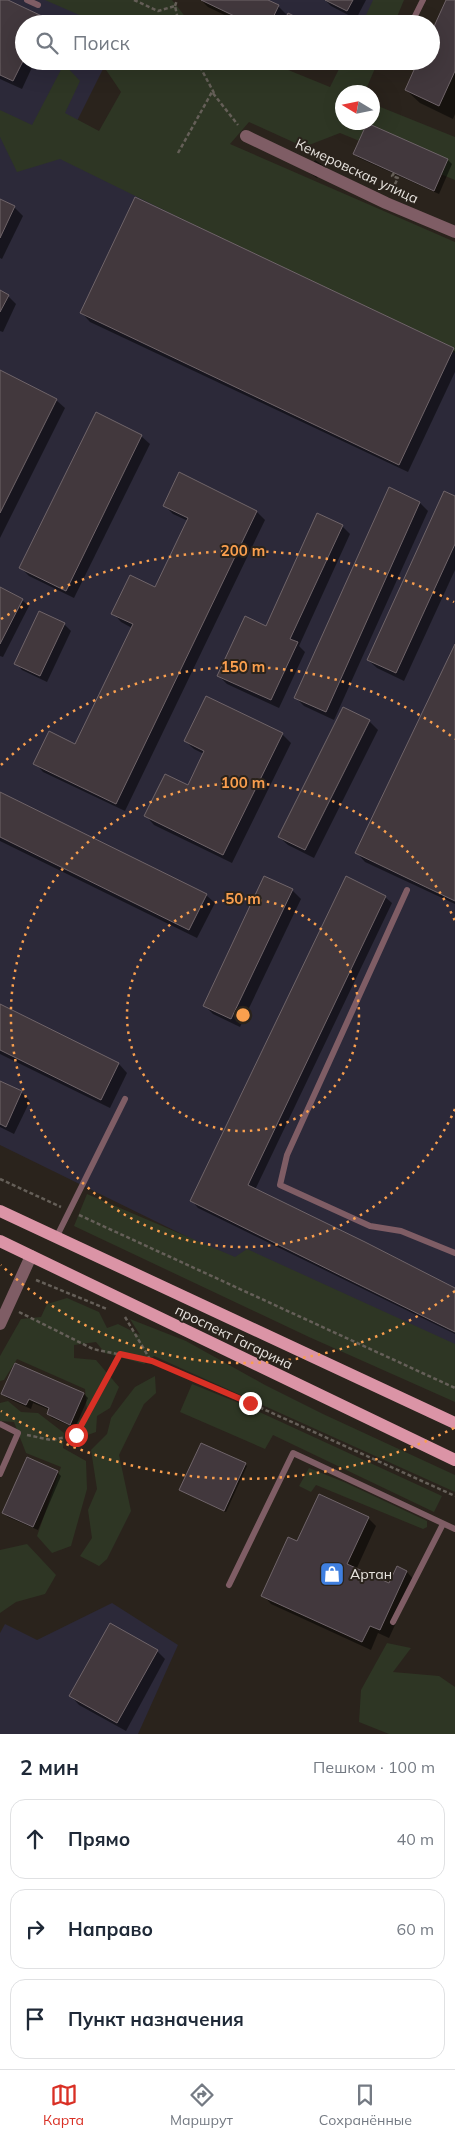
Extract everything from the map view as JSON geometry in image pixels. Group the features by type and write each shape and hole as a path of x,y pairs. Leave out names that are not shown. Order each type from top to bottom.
{"main road":[{"name":"проспект Гагарина","path":"0,1211 455,1423"},
{"name":"проспект Гагарина","path":"0,1242 455,1460"}],"street":[{"name":"Кемеровская улица","path":"246,136 386,203 455,232"},
{"path":"0,1324 31,1256"}],"lane":[{"path":"28,0 38,5"},
{"path":"416,15 423,0"},
{"path":"407,890 287,1155 280,1185 370,1226 401,1230 455,1253"},
{"path":"56,1238 125,1098"},
{"path":"0,1424 18,1433 0,1474"},
{"path":"229,1585 293,1453 455,1530"},
{"path":"392,1622 444,1524"}],"path":[{"path":"134,0 158,12 175,6"},
{"path":"177,0 175,6 177,15"},
{"path":"202,70 214,93 246,136"},
{"path":"178,153 212,92 214,93"},
{"path":"394,172 392,176 398,178"},
{"path":"0,1179 455,1388"},
{"path":"23,1274 108,1310"},
{"path":"8,1306 93,1349 152,1361 250,1403 455,1496"},
{"path":"124,1316 152,1361"},
{"path":"18,1433 52,1440 76,1435 120,1354"}],"shaded area":[{"path":"0,0 97,0 115,15 15,15 15,70 102,70 70,135 455,313 455,1368 0,1145"},
{"path":"201,0 377,0 369,15 232,15"},
{"path":"112,1603 178,1645 138,1734 0,1734 0,1633 5,1624 37,1640"}],"green space":[{"path":"45,0 172,0 184,15 79,15"},
{"path":"373,0 404,0 398,15 366,15"},
{"path":"61,70 70,70 80,81 65,113 99,131 121,92 106,70 288,70 330,87 338,70 374,70 368,85 335,85 335,130 380,130 380,107 455,137 455,180 340,133 304,147 249,122 230,144 455,242 455,353 60,159 17,172 0,137 0,110 32,125"},
{"path":"87,1194 235,1257 247,1249 455,1344 455,1402 309,1337 74,1226"},
{"path":"67,1298 99,1312 107,1328 118,1324 140,1335 130,1319 186,1341 265,1385 323,1414 455,1475 455,1492 154,1356 144,1364 105,1353 96,1342 74,1345 74,1358 96,1360 119,1387 110,1408 97,1416 96,1432 85,1436 75,1425 87,1412 85,1389 17,1359 4,1380 0,1381 0,1356 21,1319 41,1317 47,1304"},
{"path":"155,1376 156,1393 144,1404 119,1455 131,1511 107,1559 99,1566 80,1556 92,1538 88,1510 97,1489 91,1450 107,1434 111,1418 135,1387"},
{"path":"192,1384 244,1405 442,1496 434,1512 273,1435 265,1449 180,1412"},
{"path":"8,1401 21,1412 38,1413 64,1433 63,1448 86,1461 87,1489 71,1546 52,1553 37,1536 61,1467 26,1453 14,1422 0,1421 0,1403"},
{"path":"309,1468 344,1482 427,1521 427,1527 423,1529 316,1485 311,1492 299,1486"},
{"path":"27,1544 56,1575 45,1594 16,1602 0,1613 0,1550"},
{"path":"387,1643 411,1648 393,1672 439,1676 455,1687 455,1734 389,1734 359,1722 361,1690"}],"building":[{"path":"0,0 8,0 40,15 15,15 15,70 18,70 13,81 0,75"},
{"path":"201,0 268,0 279,5 274,15 232,15"},
{"path":"325,0 353,0 347,11"},
{"path":"446,0 455,0 455,71 439,106 405,90 414,70 440,70 439,15"},
{"path":"380,129 448,159 434,191 353,154 364,130"},
{"path":"135,197 454,348 399,465 80,313"},
{"path":"0,199 15,206 0,238"},
{"path":"0,290 9,295 0,312"},
{"path":"0,370 57,399 0,513"},
{"path":"96,412 142,435 66,591 19,568"},
{"path":"179,472 257,511 116,804 33,764 49,731 75,744 133,624 111,614 130,575 155,587 188,518 163,506"},
{"path":"389,487 420,502 326,712 294,698"},
{"path":"444,491 455,496 455,544 396,673 367,660"},
{"path":"317,513 343,525 290,639 298,642 271,700 217,676 245,616 266,626"},
{"path":"0,587 23,599 0,644"},
{"path":"39,611 65,623 40,676 14,664"},
{"path":"455,644 455,901 355,853"},
{"path":"206,696 283,733 223,855 144,816 165,774 188,785 204,751 184,741"},
{"path":"343,707 370,720 305,850 278,837"},
{"path":"0,792 207,894 189,930 0,837"},
{"path":"264,876 293,889 231,1019 203,1006"},
{"path":"346,876 386,896 248,1185 455,1288 455,1332 190,1201"},
{"path":"0,1004 119,1063 101,1100 0,1050"},
{"path":"0,1081 22,1091 6,1127 0,1124"},
{"path":"15,1363 84,1393 70,1425 47,1414 49,1408 29,1399 26,1405 1,1394"},
{"path":"201,1443 246,1463 224,1511 179,1490"},
{"path":"27,1457 58,1471 33,1527 2,1513"},
{"path":"319,1494 369,1517 347,1564 389,1583 397,1566 407,1571 380,1630 370,1626 362,1642 261,1596 288,1537 297,1541"},
{"path":"110,1623 158,1650 117,1723 69,1696"}],"place":[{"name":"Артан","path":"332,1574"}],"route":[{"path":"76,1435 120,1354 152,1361 250,1403"}]}
